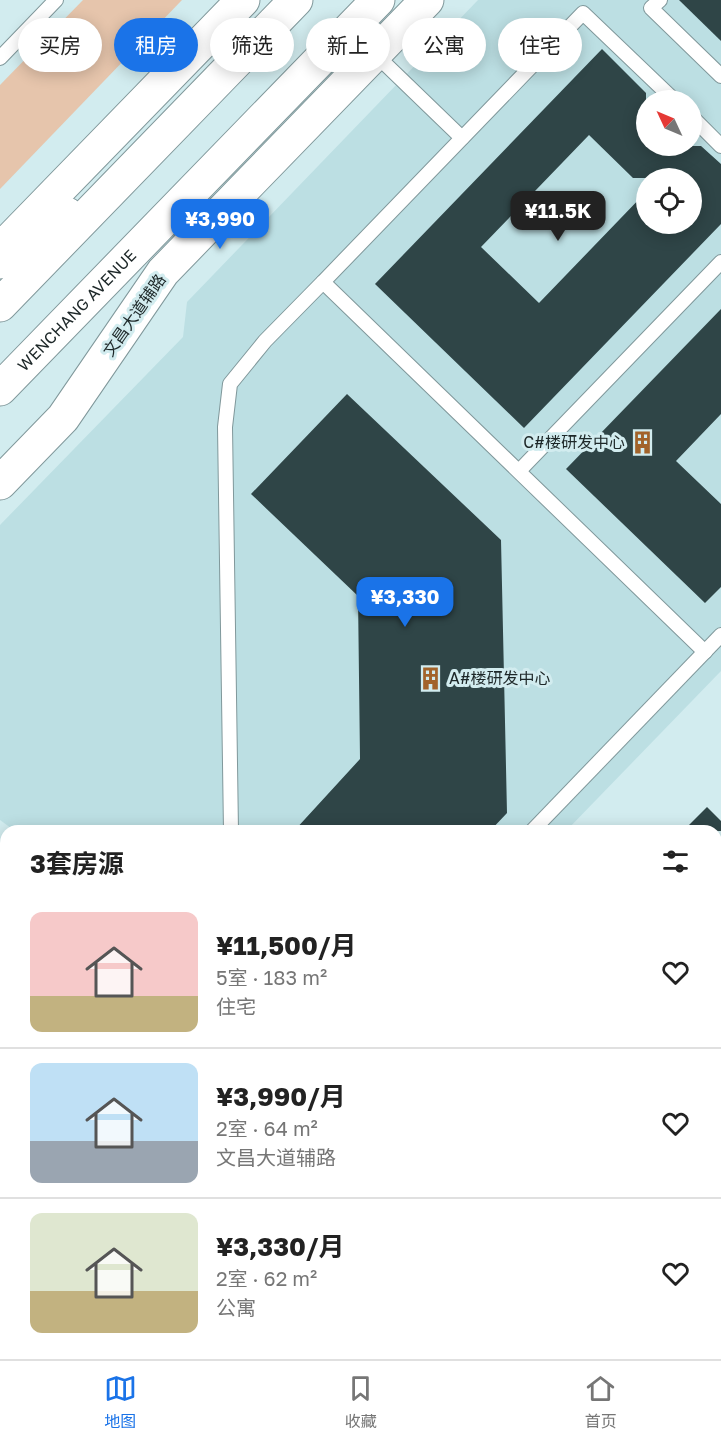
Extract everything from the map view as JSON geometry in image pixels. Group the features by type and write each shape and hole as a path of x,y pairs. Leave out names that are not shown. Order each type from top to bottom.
{"main road":[{"path":"0,250 243,0"},
{"path":"0,305 296,0"},
{"name":"WENCHANG AVENUE","path":"4,378 378,0"},
{"name":"文昌大道辅路","path":"390,38 427,0"},
{"name":"文昌大道辅路","path":"0,483 63,418 163,272 357,72"},
{"path":"0,262 135,166"}],"lane":[{"path":"0,58 56,0"},
{"path":"660,0 651,9 721,76"},
{"path":"231,825 225,427 230,384 265,341 583,13 664,90"},
{"path":"390,68 462,138"},
{"path":"702,127 721,146"},
{"path":"519,471 721,262"},
{"path":"323,282 705,652"},
{"path":"538,825 721,635"}],"shaded area":[{"path":"83,0 182,0 165,18 114,18 114,71 0,189 0,85 18,67 18,72 102,72 102,18 65,18"},
{"path":"478,0 721,0 721,671 572,825 7,825 0,820 0,525 183,337 187,302 409,72 486,72 486,18 461,18"}],"building":[{"path":"679,0 721,0 721,41"},
{"path":"602,49 643,90 636,90 636,156 702,156 702,147 721,164 721,224 524,428 375,284","holes":["589,135 633,178 636,178 636,168 702,168 702,234 636,234 636,202 539,303 481,247"]},
{"name":"C#楼研发中心","path":"721,309 721,414 676,461 721,504 721,587 705,603 566,469"},
{"name":"A#楼研发中心","path":"347,394 501,540 507,813 496,825 300,825 360,759 358,596 251,494"},
{"path":"707,807 721,821 721,825 689,825"}],"place":[{"name":"C#楼研发中心","path":"643,442"},
{"name":"A#楼研发中心","path":"431,678"}]}
